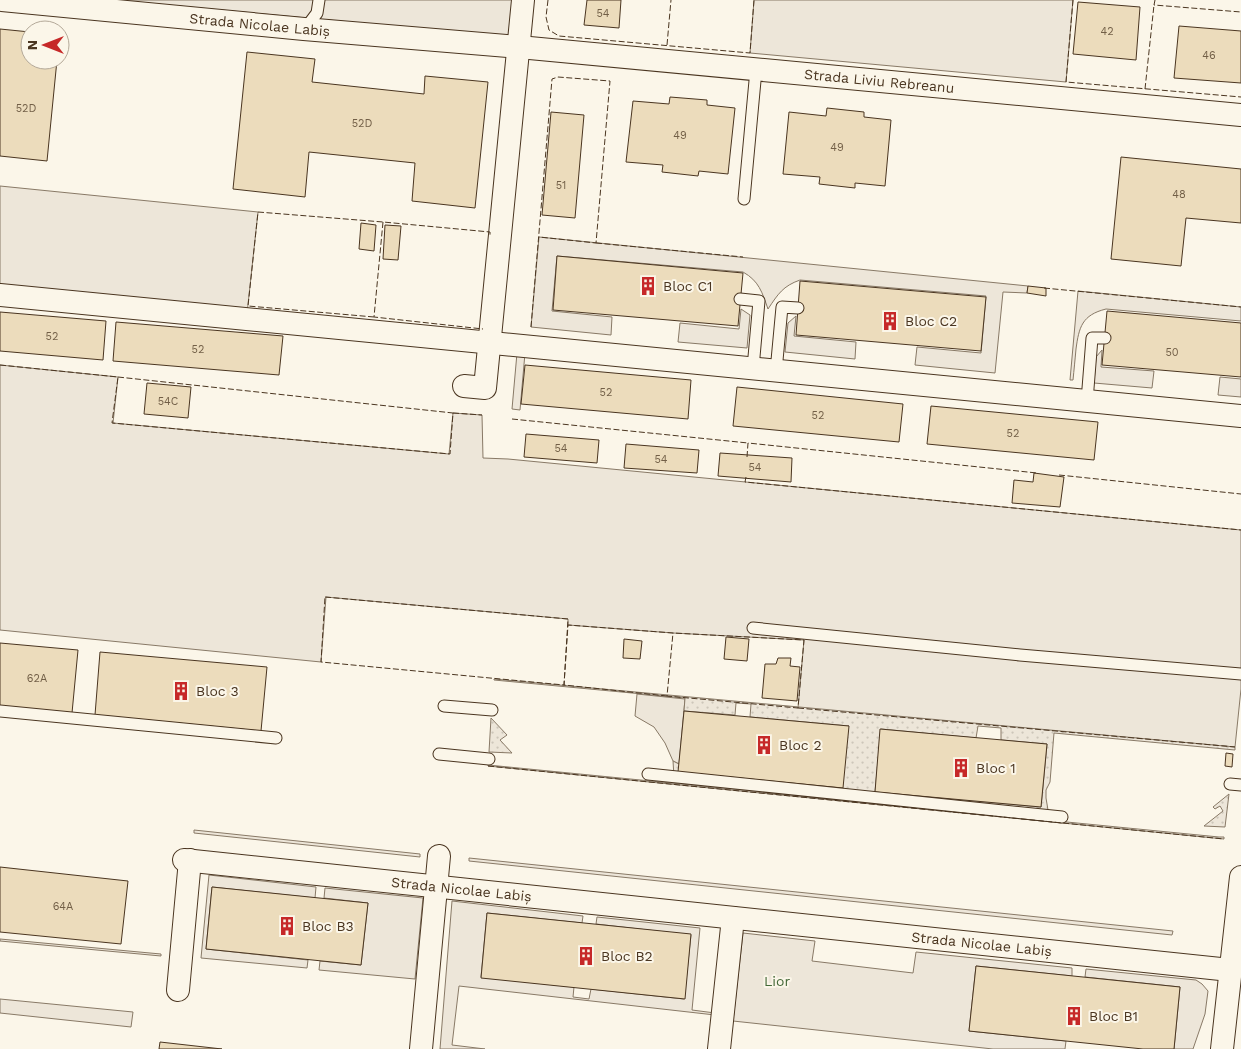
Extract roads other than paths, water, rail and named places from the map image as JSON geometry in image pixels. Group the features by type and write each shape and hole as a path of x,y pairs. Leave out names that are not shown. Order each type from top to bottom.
{"street":[{"name":"Strada Nicolae Labiș","path":"2,0 304,29 519,47"},
{"path":"464,386 485,388 523,0"},
{"name":"Strada Liviu Rebreanu","path":"519,47 1241,115"},
{"path":"0,295 1241,416"},
{"path":"421,1049 440,856"},
{"name":"Strada Nicolae Labiș","path":"178,990 187,860 1230,970"},
{"path":"1222,1049 1241,877"},
{"path":"719,1049 733,918"}],"lane":[{"path":"304,29 317,13 318,0"},
{"path":"744,199 756,70"},
{"path":"740,300 759,301 753,368"},
{"path":"776,371 782,307 798,308"},
{"path":"1086,401 1092,338 1104,338"},
{"path":"753,628 1020,655 1241,674"},
{"path":"444,706 492,710"},
{"path":"0,712 276,738"},
{"path":"439,754 489,759"},
{"path":"648,774 1062,817"}],"place":[{"name":"Bloc C1","path":"648,286"},
{"name":"Bloc C2","path":"890,321"},
{"name":"Bloc 3","path":"181,691"},
{"name":"Bloc 2","path":"764,745"},
{"name":"Bloc 1","path":"961,768"},
{"name":"Bloc B3","path":"287,926"},
{"name":"Bloc B2","path":"586,956"},
{"name":"Bloc B1","path":"1074,1016"}],"park label":[{"name":"Lior","path":"777,981"}]}
